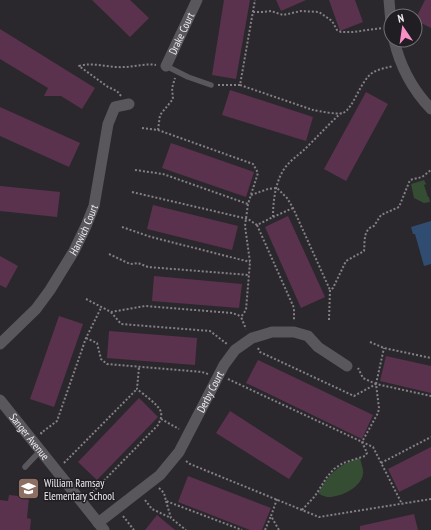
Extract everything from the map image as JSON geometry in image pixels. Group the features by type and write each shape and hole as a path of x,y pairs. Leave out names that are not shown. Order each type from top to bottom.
{"street":[{"name":"Drake Court","path":"166,66 197,0"},
{"path":"396,48 401,64 413,87 431,108"},
{"name":"Harwich Court","path":"0,344 36,308 50,290 74,251 94,206 108,124 115,107 129,104"},
{"name":"Derby Court","path":"101,526 117,509 160,475 176,455 188,435 224,366 235,350 251,339 272,332 294,332 308,336 318,347 351,365"},
{"name":"Sanger Avenue","path":"0,400 101,526"}],"lane":[{"path":"166,66 211,85"},
{"path":"25,467 40,451"}],"path":[{"path":"240,85 255,0"},
{"path":"253,12 271,11 284,15 301,12 319,12 332,21 337,30 341,32 352,32 383,26"},
{"path":"117,91 108,87 79,66 87,64 118,67 135,67 147,64 166,66"},
{"path":"273,217 273,207 279,178 287,165 305,150 325,127 348,110 363,82 372,73 401,64"},
{"path":"158,130 160,115 172,99 172,88 178,72"},
{"path":"211,85 240,85 313,110 342,113"},
{"path":"142,128 158,130 253,164 258,173 248,204 245,226 250,262 246,310 241,317"},
{"path":"135,170 163,174 248,204"},
{"path":"330,290 333,288 346,261 364,251 366,231 374,226 381,215 399,207 410,180 422,177 431,170"},
{"path":"251,195 268,189 277,188 282,192 293,208 330,290 329,320"},
{"path":"132,192 253,221 294,308 294,332"},
{"path":"256,225 293,208"},
{"path":"122,227 151,238 250,262"},
{"path":"109,254 130,264 138,263 148,267 249,275"},
{"path":"86,299 111,312 122,324 213,332 235,350"},
{"path":"111,312 145,306 232,313 241,317 251,339 260,352 354,396 376,384"},
{"path":"46,439 41,433 57,421 86,338 101,308"},
{"path":"86,338 97,343 101,359 107,364 202,372 219,377 373,447 402,504"},
{"path":"370,342 384,348 431,358"},
{"path":"362,442 378,413 379,408 376,384 384,348"},
{"path":"351,365 363,378 376,384 431,396"},
{"path":"61,459 65,464 137,389 139,366"},
{"path":"90,496 158,425 161,419 161,412 158,408 137,389"},
{"path":"161,419 188,435"},
{"path":"381,463 431,437"},
{"path":"302,510 315,496 334,469 343,463 365,456 367,453 362,442"},
{"path":"176,455 190,464 319,517 431,499"},
{"path":"154,480 164,493 171,518"},
{"path":"138,493 152,509 171,518 186,530"},
{"path":"265,530 276,499"},
{"path":"166,501 242,530"},
{"path":"117,509 134,530"},
{"path":"271,516 279,530"}],"green space":[{"path":"424,180 426,184 424,185 430,202 424,203 414,198 411,184"},
{"path":"360,458 363,474 358,484 354,488 343,494 332,497 326,497 318,493 330,475 345,464"}],"water":[{"path":"431,221 431,264 424,266 415,234 413,234 411,227"}],"building":[{"path":"92,0 130,0 149,18 130,37"},
{"path":"224,0 250,0 236,79 212,75"},
{"path":"276,0 306,0 281,11"},
{"path":"329,0 355,0 363,22 340,31"},
{"path":"425,0 431,0 431,28 423,24 423,8 421,8"},
{"path":"0,29 95,88 82,109 61,96 44,96 48,88 0,59"},
{"path":"230,90 313,117 306,141 222,115"},
{"path":"366,92 388,104 346,181 324,169"},
{"path":"0,107 80,143 69,167 0,136"},
{"path":"171,143 254,172 246,197 162,168"},
{"path":"0,186 60,192 57,217 0,211"},
{"path":"153,205 238,226 232,250 147,229"},
{"path":"288,216 325,297 301,308 265,227"},
{"path":"0,256 18,266 6,288 0,285"},
{"path":"154,276 242,284 239,308 152,301"},
{"path":"59,316 83,324 54,407 30,399"},
{"path":"109,331 197,338 195,365 107,358"},
{"path":"386,356 431,366 431,393 380,381"},
{"path":"258,360 373,415 362,439 246,383"},
{"path":"139,398 158,417 97,480 78,462"},
{"path":"230,411 303,458 289,479 216,433"},
{"path":"431,447 431,476 399,492 388,469"},
{"path":"188,476 271,508 262,530 250,530 178,502"},
{"path":"9,495 29,497 27,518 31,519 30,530 0,530 0,500 8,501"},
{"path":"414,514 418,530 360,530 360,526"},
{"path":"157,515 175,530 145,530"}],"place":[{"name":"William Ramsay Elementary School","path":"28,489"}]}
